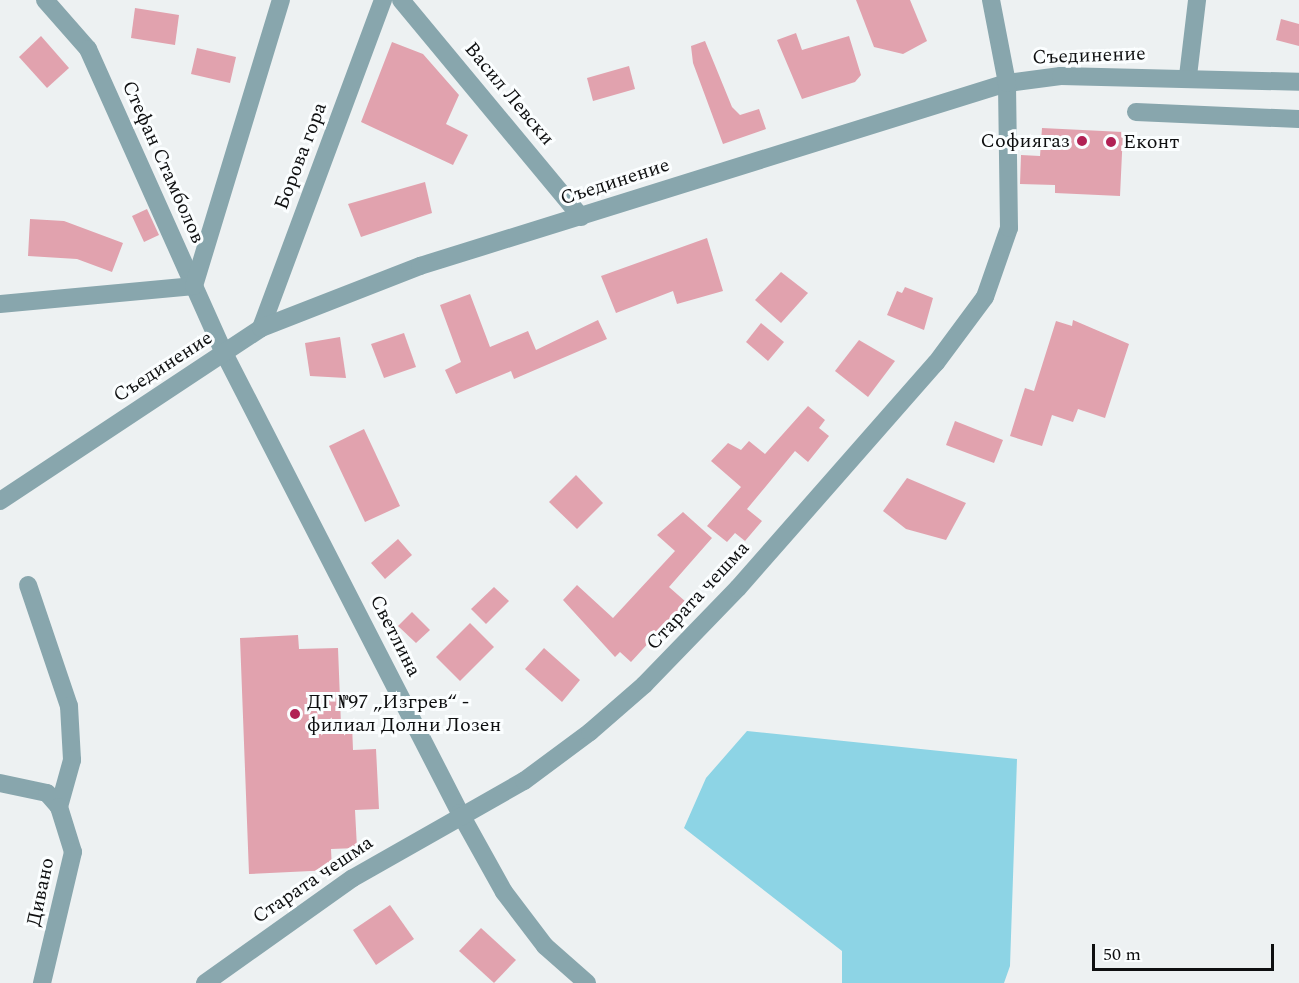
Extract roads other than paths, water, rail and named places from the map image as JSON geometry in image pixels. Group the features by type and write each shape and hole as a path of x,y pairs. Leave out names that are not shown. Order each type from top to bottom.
{"street":[{"name":"Стефан Стамболов","path":"45,0 88,50 224,353"},
{"path":"0,304 194,286 281,0"},
{"name":"Борова гора","path":"261,328 383,0"},
{"name":"Васил Левски","path":"401,0 581,217"},
{"name":"Старата чешма","path":"205,983 353,878 460,813 524,781 644,685 738,588 936,363 985,297 1009,228 1007,83 991,0"},
{"path":"1188,76 1197,0"},
{"name":"Съединение","path":"0,501 261,328 420,266 1007,83 1061,76 1188,76 1299,82"},
{"path":"1136,112 1299,119"},
{"name":"Светлина","path":"224,353 460,813 504,892 545,946 587,983"},
{"path":"28,585 69,706 72,760 59,807"},
{"path":"0,783 47,793 59,807"},
{"name":"Дивано","path":"42,983 73,852 59,807"}],"place":[{"name":"Софиягаз","path":"1082,141"},
{"name":"Еконт","path":"1111,142"},
{"name":"ДГ №97 „Изгрев“ - филиал Долни Лозен","path":"295,714"}]}
